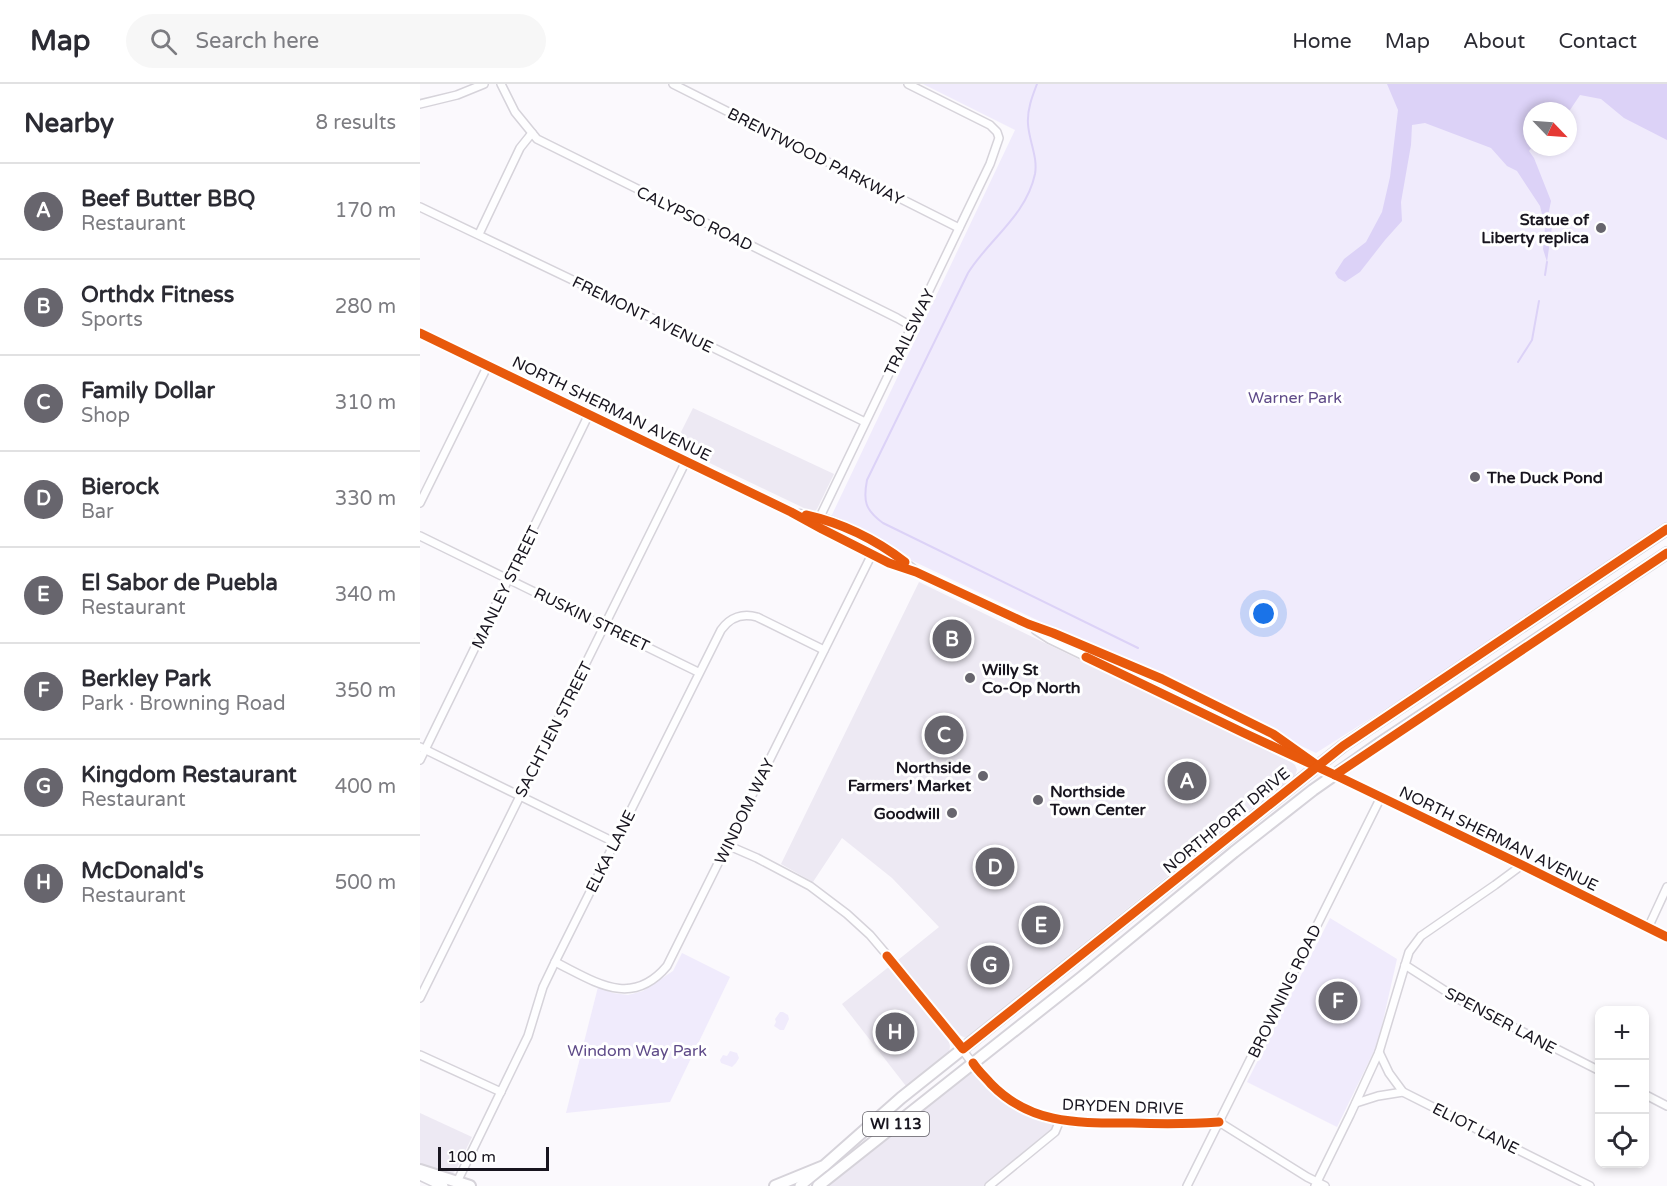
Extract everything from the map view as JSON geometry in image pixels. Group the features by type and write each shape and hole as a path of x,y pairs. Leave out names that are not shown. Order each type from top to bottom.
{"main road":[{"name":"NORTHPORT DRIVE","path":"824,1166 902,1098 1343,746 1667,529"},
{"name":"NORTHPORT DRIVE","path":"818,1186 1313,790 1667,553"},
{"path":"1134,933 1144,917 1147,902"},
{"path":"800,1186 824,1166"},
{"name":"WI 113","path":"775,1186 824,1166"},
{"path":"420,1170 470,1186"},
{"path":"420,1175 443,1186"}],"street":[{"path":"420,104 457,95 484,84"},
{"name":"CALYPSO ROAD","path":"501,84 515,112 537,139 911,326"},
{"name":"BRENTWOOD PARKWAY","path":"673,84 959,228"},
{"name":"TRAILSWAY","path":"818,522 990,164 999,136 990,125 908,84"},
{"path":"479,234 520,148 532,133"},
{"name":"FREMONT AVENUE","path":"420,207 865,422"},
{"name":"NORTH SHERMAN AVENUE","path":"420,333 791,512 818,522 872,554 1028,624 1117,659 1185,690 1280,738 1318,766"},
{"path":"420,503 488,365"},
{"name":"MANLEY STREET","path":"420,760 423,748 589,414"},
{"name":"SACHTJEN STREET","path":"420,998 686,461"},
{"name":"NORTH SHERMAN AVENUE","path":"818,522 838,524 877,543 916,572"},
{"name":"RUSKIN STREET","path":"420,536 698,672"},
{"name":"WINDOM WAY","path":"555,962 602,985 623,989 642,986 667,966 877,543"},
{"name":"ELKA LANE","path":"457,1182 528,1036 543,987 555,962 711,646 725,624 744,615 757,616 824,650"},
{"name":"NORTH SHERMAN AVENUE","path":"1028,624 1050,639 1318,766 1667,938"},
{"path":"423,748 614,842"},
{"name":"BROWNING ROAD","path":"1187,1186 1381,797"},
{"name":"DRYDEN DRIVE","path":"727,845 810,886 847,914 887,956 973,1063 998,1091 1012,1102 1043,1117 1075,1123 1219,1122"},
{"path":"1316,1184 1379,1052 1412,947 1421,936 1522,865"},
{"path":"1648,928 1667,887"},
{"name":"SPENSER LANE","path":"1405,964 1458,999 1595,1069"},
{"name":"ELIOT LANE","path":"1379,1052 1389,1073 1403,1092 1590,1186"},
{"path":"420,1055 501,1092"},
{"path":"1356,1103 1378,1096 1403,1092"},
{"path":"1649,1097 1667,1106"},
{"path":"989,1186 1055,1132 1060,1120"},
{"path":"1219,1122 1316,1184 1325,1186"}],"shaded area":[{"path":"1387,84 1667,84 1667,140 1624,118 1601,99 1580,95 1575,102 1523,102 1523,156 1534,158 1551,201 1548,216 1553,220 1547,262 1543,249 1545,227 1540,206 1517,171 1507,166 1491,148 1425,123 1412,125 1411,145 1401,202 1402,221 1360,272 1345,282 1335,273 1344,259 1366,242 1382,212 1390,177 1398,110"},
{"path":"693,408 834,474 817,509 814,512 808,510 674,446"},
{"name":"Northside Town Center","path":"919,582 1291,762 1297,770 1290,781 1271,793 966,1038 957,1034 898,960 939,927 892,878 842,838 813,882 781,864"},
{"path":"890,966 948,1039 950,1046 949,1054 934,1068 906,1086 842,1004"},
{"path":"973,1063 1012,1102 1060,1120 1056,1130 989,1186 818,1186"},
{"path":"420,1113 472,1137 452,1174 444,1174 420,1165"}],"green space":[{"name":"Warner Park","path":"923,84 1667,84 1667,522 1474,653 1316,753 829,521 1015,130"},
{"path":"1330,918 1397,959 1378,1043 1337,1127 1247,1082"},
{"name":"Windom Way Park","path":"682,953 730,977 670,1102 566,1113 598,987 613,993 628,995 643,991 673,971"},
{"path":"780,1012 788,1015 789,1019 784,1030 780,1030 774,1026 775,1019"},
{"path":"730,1051 737,1053 739,1058 732,1067 721,1063 720,1060"}],"waterway":[{"path":"1037,84 1028,119 1036,168 1030,189 1015,215 968,273 867,480 865,494 872,514 883,523 1138,648"},
{"path":"1545,275 1547,262"},
{"path":"1518,362 1532,340 1539,301"}],"cycle path":[{"path":"420,333 791,512 889,563 916,572 1028,624 1162,679 1273,734 1318,766"},
{"path":"806,515 858,533 905,562"},
{"path":"887,956 963,1049 1343,746 1667,529"},
{"path":"1335,775 1667,553"},
{"path":"1086,657 1522,865 1667,937"},
{"path":"973,1063 1006,1097 1022,1107 1056,1119 1093,1123 1219,1122"}],"place":[{"name":"Statue of Liberty replica","path":"1601,228"},
{"name":"The Duck Pond","path":"1475,477"},
{"name":"Orthdx Fitness","path":"952,639"},
{"name":"Willy St Co-Op North","path":"970,678"},
{"name":"Family Dollar","path":"944,735"},
{"name":"Northside Farmers' Market","path":"983,776"},
{"name":"Beef Butter BBQ","path":"1187,781"},
{"name":"Northside Town Center","path":"1038,800"},
{"name":"Goodwill","path":"952,813"},
{"name":"Bierock","path":"995,867"},
{"name":"El Sabor de Puebla","path":"1041,925"},
{"name":"Kingdom Restaurant","path":"990,965"},
{"name":"Berkley Park","path":"1338,1001"},
{"name":"McDonald's","path":"895,1032"}]}
